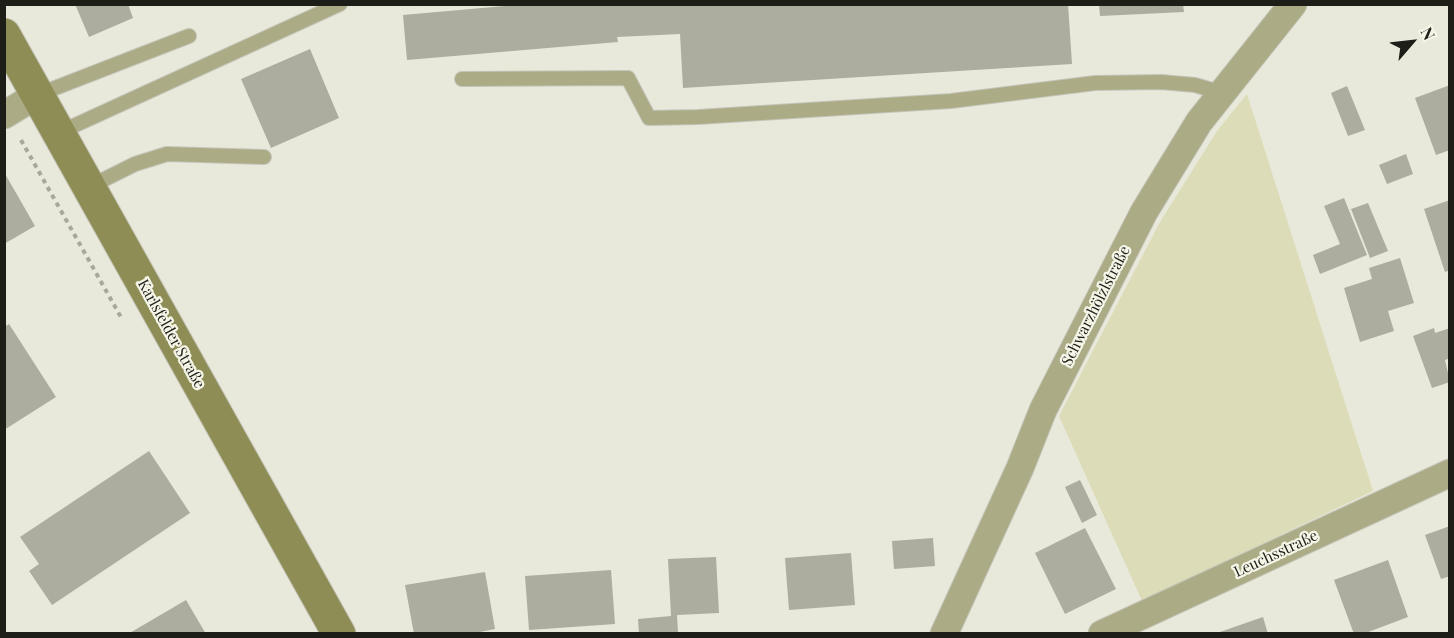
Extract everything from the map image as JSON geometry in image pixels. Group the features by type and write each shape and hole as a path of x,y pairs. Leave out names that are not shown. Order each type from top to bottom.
{"street":[{"name":"Schwarzhölzlstraße","path":"944,633 1020,468 1043,410 1139,223 1199,122 1293,4"},
{"name":"Karlsfelder Straße","path":"4,35 339,633"},
{"path":"4,115 37,95"},
{"name":"Leuchsstraße","path":"1101,633 1449,473"}],"lane":[{"path":"58,133 340,4"},
{"path":"37,95 189,36"},
{"path":"462,79 628,78 649,118 951,101 1095,83 1161,82 1196,85 1222,93"},
{"path":"89,187 135,164 167,154 264,157"}],"green space":[{"path":"1247,94 1373,491 1142,601 1059,416 1160,222 1217,131"}],"building":[{"path":"75,4 128,4 133,18 89,37"},
{"path":"527,4 1068,4 1072,64 683,88 680,34 617,37 618,42 407,60 403,15"},
{"path":"1099,4 1183,4 1184,12 1100,16"},
{"path":"310,49 339,118 271,148 241,79"},
{"path":"1450,85 1450,150 1436,155 1415,98"},
{"path":"1347,86 1365,130 1348,136 1331,93"},
{"path":"1406,154 1413,174 1387,184 1379,165"},
{"path":"4,172 35,226 4,244"},
{"path":"1344,198 1367,255 1320,274 1313,255 1340,244 1324,206"},
{"path":"1450,200 1450,270 1445,272 1424,209"},
{"path":"1368,203 1388,251 1370,258 1351,209"},
{"path":"1400,258 1414,303 1388,311 1394,331 1360,342 1344,288 1372,279 1369,268"},
{"path":"9,324 56,397 4,430 4,327"},
{"path":"1434,328 1435,333 1450,328 1450,358 1445,360 1450,382 1432,388 1413,336"},
{"path":"149,451 190,513 52,605 29,571 39,564 20,537"},
{"path":"1080,480 1097,515 1082,523 1065,487"},
{"path":"1450,526 1450,576 1441,579 1425,535"},
{"path":"1085,528 1116,589 1065,614 1035,553"},
{"path":"933,538 935,566 894,569 892,541"},
{"path":"851,553 855,605 789,610 785,558"},
{"path":"716,557 719,613 677,615 678,632 639,634 638,619 671,616 668,559"},
{"path":"1388,560 1408,617 1363,634 1354,634 1334,580"},
{"path":"611,570 615,624 529,630 525,576"},
{"path":"485,572 495,629 470,634 414,634 405,585"},
{"path":"186,600 206,634 128,634"},
{"path":"1263,617 1268,634 1217,634 1217,633"}]}
